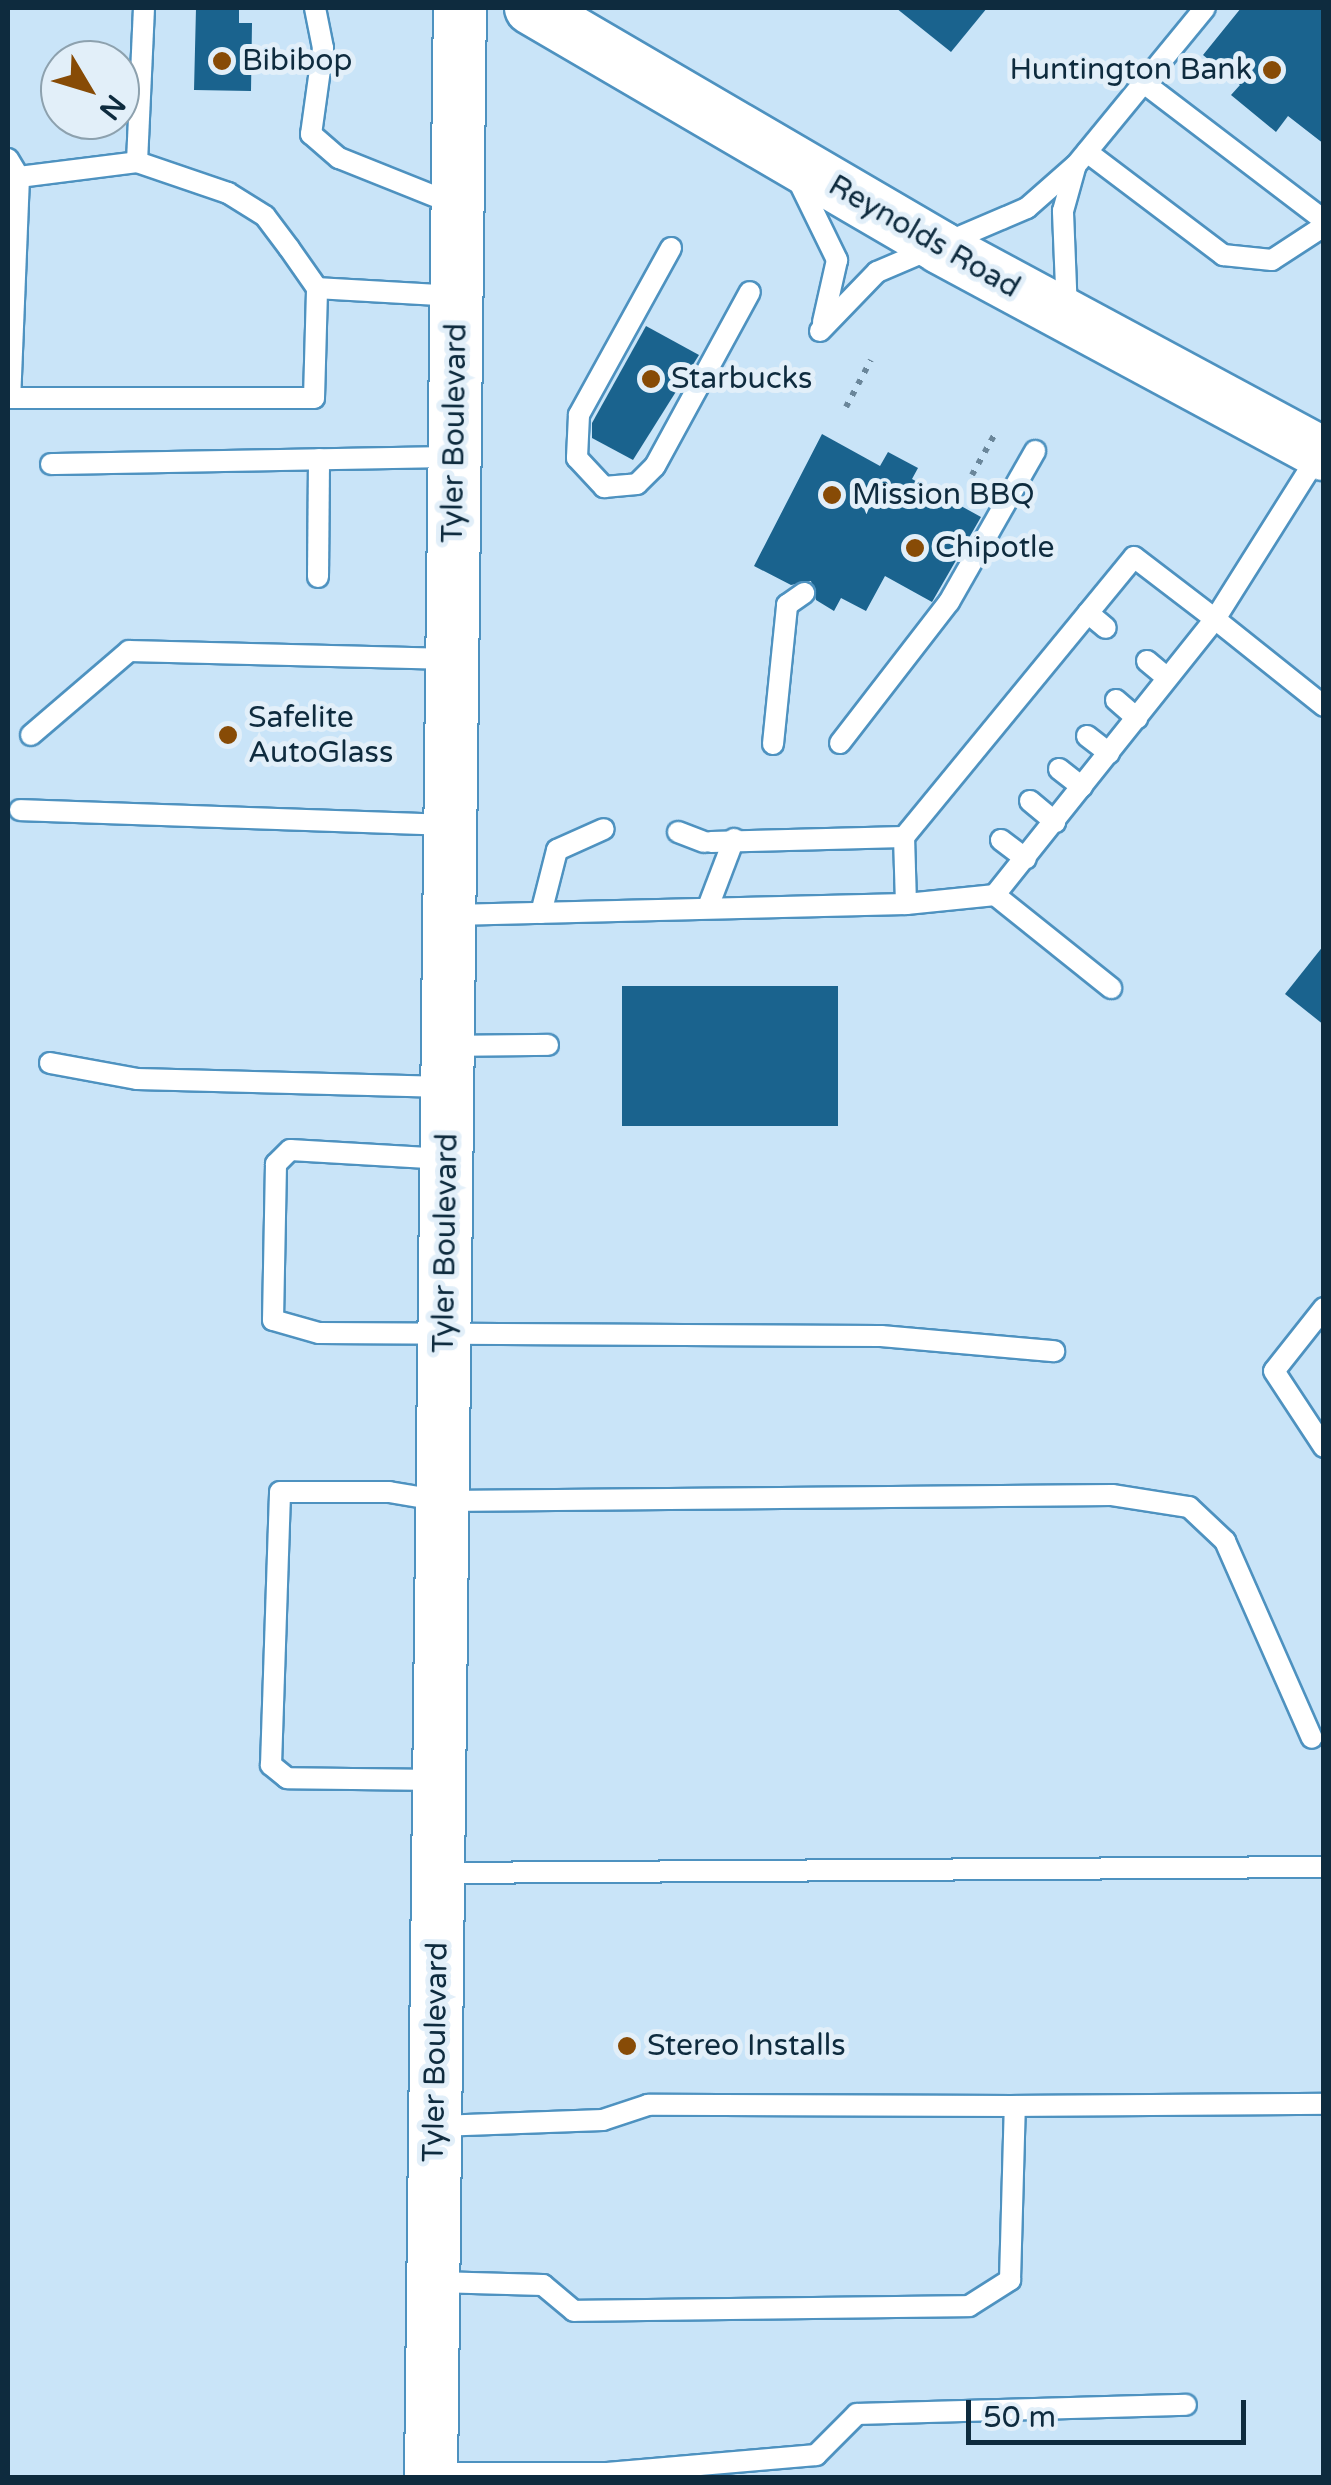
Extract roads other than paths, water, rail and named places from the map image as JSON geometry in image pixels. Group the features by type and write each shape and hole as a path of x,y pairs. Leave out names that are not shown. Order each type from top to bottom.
{"street":[{"name":"Tyler Boulevard","path":"432,2475 460,8"},
{"name":"Reynolds Road","path":"531,8 941,248 1322,453"}],"lane":[{"path":"137,162 144,8"},
{"path":"315,8 323,48 311,134 340,158 458,205"},
{"path":"786,158 837,260 820,331 877,272 941,248 1027,208 1082,159 1205,8"},
{"path":"1082,159 1223,255 1272,260 1324,223 1144,83"},
{"path":"1067,318 1063,210 1082,159"},
{"path":"137,162 228,193 265,216 317,288 314,398 10,398 13,168 137,162"},
{"path":"671,248 579,415 578,458 604,487 637,484 655,466 750,292"},
{"path":"317,288 457,296"},
{"path":"840,743 949,602 1034,451"},
{"path":"449,915 906,904 995,895 1215,619 1322,453"},
{"path":"51,464 454,457"},
{"path":"318,577 320,459"},
{"path":"906,904 904,837 941,791 979,760 1064,656 1088,613 1134,557 1324,706"},
{"path":"772,744 787,604 804,592"},
{"path":"1088,613 1106,628"},
{"path":"31,735 130,652 452,659"},
{"path":"1147,661 1167,678"},
{"path":"1116,700 1137,718"},
{"path":"1087,736 1109,754"},
{"path":"1060,769 1082,787"},
{"path":"941,791 960,806"},
{"path":"1030,802 1055,822"},
{"path":"20,810 450,825"},
{"path":"541,913 557,850 604,829"},
{"path":"678,832 707,842 904,837"},
{"path":"708,908 734,840"},
{"path":"1001,840 1026,859"},
{"path":"995,895 1111,988"},
{"path":"50,1063 137,1078 448,1067 548,1045"},
{"path":"447,1159 290,1150 276,1164 273,1320 319,1333 880,1336 1054,1351"},
{"path":"1324,1308 1274,1371 1324,1447"},
{"path":"440,1780 287,1778 271,1765 280,1492 390,1492 443,1501 1112,1495 1189,1507 1226,1541 1312,1738"},
{"path":"438,1873 1324,1867"},
{"path":"436,2126 604,2120 648,2104 1324,2104"},
{"path":"434,2282 544,2285 574,2311 969,2306 1010,2280 1015,2106"},
{"path":"432,2475 607,2473 816,2455 858,2414 1186,2405"}],"place":[{"name":"Bibibop","path":"222,61"},
{"name":"Huntington Bank","path":"1272,70"},
{"name":"Starbucks","path":"651,379"},
{"name":"Mission BBQ","path":"832,495"},
{"name":"Chipotle","path":"915,548"},
{"name":"Safelite AutoGlass","path":"228,735"},
{"name":"Stereo Installs","path":"627,2046"}]}
